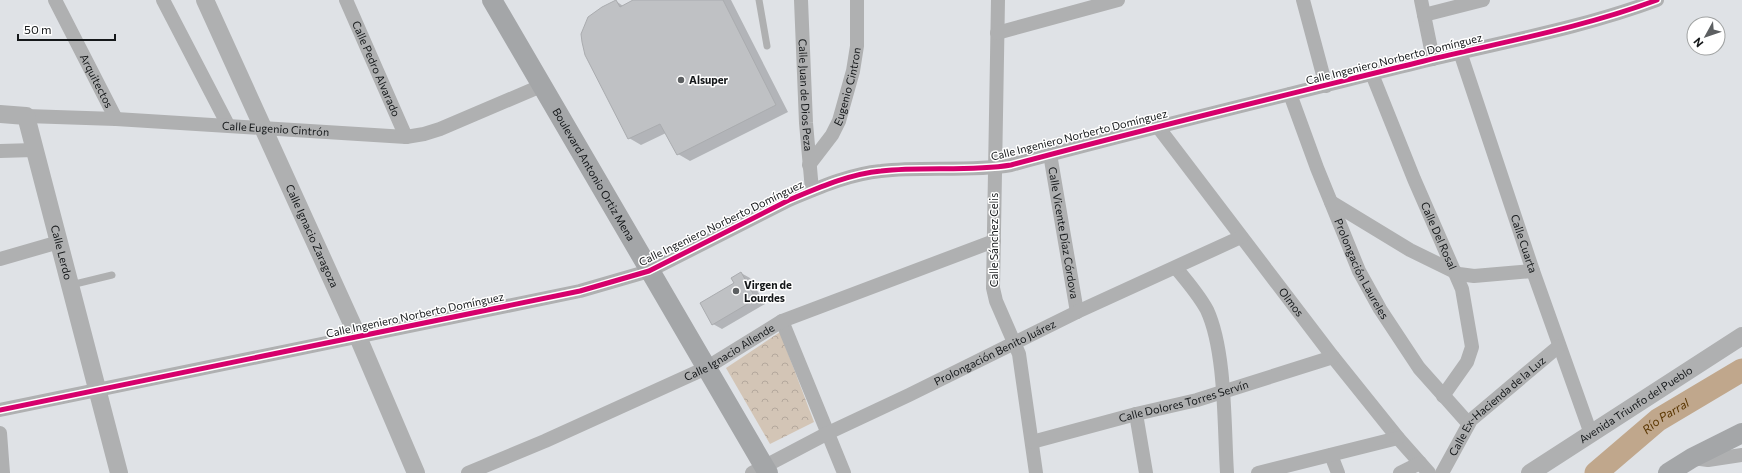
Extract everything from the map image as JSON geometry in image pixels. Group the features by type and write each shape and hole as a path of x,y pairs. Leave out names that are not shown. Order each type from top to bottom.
{"main road":[{"name":"Boulevard Antonio Ortiz Mena","path":"492,0 706,368 762,471"},
{"path":"1668,473 1692,458 1742,433"}],"street":[{"name":"Arquitectos","path":"55,0 116,119"},
{"path":"163,0 228,125"},
{"name":"Calle Ignacio Zaragoza","path":"205,0 358,337 416,473"},
{"name":"Calle Pedro Alvarado","path":"346,0 406,137"},
{"name":"Calle Juan de Dios Peza","path":"801,0 809,165 812,190"},
{"name":"Eugenio Cintron","path":"809,165 832,135 839,121 850,84 856,60 857,0"},
{"name":"Calle Sánchez Celis","path":"998,0 993,288 996,301 1015,342 1022,369 1036,473"},
{"path":"997,33 1118,0"},
{"path":"1303,0 1326,86"},
{"path":"1421,0 1433,59"},
{"path":"1424,15 1483,0"},
{"name":"Calle Ingeniero Norberto Domínguez","path":"0,410 580,291 649,271 789,200 846,178 882,170 995,168 1460,52 1562,29 1647,2"},
{"name":"Calle Cuarta","path":"1460,52 1533,271 1591,434"},
{"name":"Calle Del Rosal","path":"1372,74 1414,179 1462,288 1472,347 1467,362 1443,396"},
{"name":"Calle Eugenio Cintrón","path":"0,114 228,125 406,137 440,130 541,86"},
{"name":"Prolongación Laureles","path":"1290,94 1331,202 1360,271 1380,309 1404,347 1443,396 1468,423"},
{"name":"Calle Lerdo","path":"26,116 119,473"},
{"name":"Olmos","path":"1158,127 1333,357 1398,438 1425,468"},
{"path":"0,151 34,150"},
{"name":"Calle Vicente Díaz Córdova","path":"1050,154 1076,312"},
{"path":"1331,202 1410,250 1456,273 1474,276 1533,271"},
{"name":"Prolongación Benito Juárez","path":"762,471 828,433 909,395 1076,312 1176,268 1241,237"},
{"name":"Calle Ignacio Allende","path":"468,473 545,441 706,368 782,321 994,241"},
{"path":"0,259 59,242"},
{"path":"1176,268 1198,295 1207,310 1213,326 1223,392 1227,473"},
{"path":"782,321 844,473"},
{"name":"Avenida Triunfo del Pueblo","path":"1530,473 1742,336"},
{"name":"Calle Ex-Hacienda de la Luz","path":"1442,473 1468,423 1559,346"},
{"name":"Calle Dolores Torres Servín","path":"1032,442 1136,414 1198,400 1333,357"},
{"path":"1136,414 1146,473"},
{"path":"0,433 3,473"},
{"path":"1258,473 1398,438"},
{"path":"1331,455 1338,473"},
{"path":"1692,458 1708,460 1742,455"},
{"path":"1400,473 1425,468"}],"lane":[{"path":"759,0 766,46"},
{"path":"71,285 112,275"}],"green space":[{"path":"780,332 814,422 770,444 726,368"}],"building":[{"name":"Alsuper","path":"616,0 620,7 633,0 723,0 776,105 677,155 660,124 628,139 585,55 581,34 588,17 602,7"},
{"name":"Virgen de Lourdes","path":"741,272 756,299 712,325 700,303 734,283 731,278"}],"waterway":[{"name":"Río Parral","path":"1596,473 1658,420 1742,370"}],"cycle path":[{"path":"0,410 580,291 649,271 789,200 834,182 857,175 881,171 979,168 1011,165 1269,99 1571,27 1657,0"}],"place":[{"name":"Alsuper","path":"681,80"},
{"name":"Virgen de Lourdes","path":"736,291"}]}
